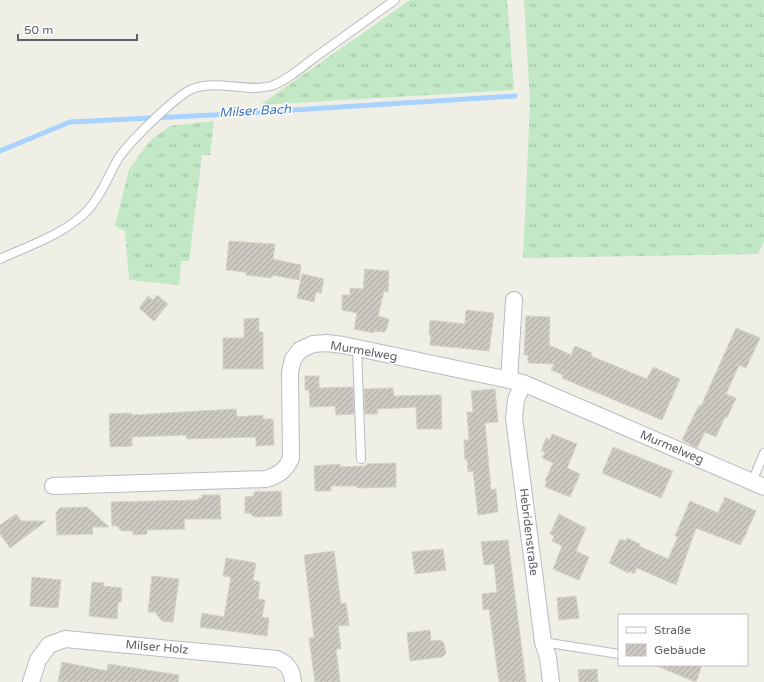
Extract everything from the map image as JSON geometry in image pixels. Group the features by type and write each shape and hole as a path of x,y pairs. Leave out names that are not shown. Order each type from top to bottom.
{"street":[{"name":"Hebridenstraße","path":"514,300 516,382 514,418 543,642 548,657 551,682"},
{"name":"Murmelweg","path":"53,486 266,479 277,476 287,468 291,458 290,372 293,360 300,350 313,344 336,344 358,348 516,382 758,484"},
{"name":"Milser Holz","path":"31,682 38,660 49,645 65,639 277,659 285,663 292,671 293,682"}],"lane":[{"path":"0,258 49,236 78,219 98,197 119,158 172,103 190,90 201,87 272,86 298,70 395,0"},
{"path":"358,348 361,459"},
{"path":"758,484 764,452"},
{"path":"543,642 618,654"}],"green space":[{"path":"410,0 507,0 514,90 260,105"},
{"path":"524,0 764,0 764,241 758,254 523,258 530,103"},
{"path":"214,121 210,155 202,155 189,261 181,261 179,285 129,280 125,231 115,226 129,169 150,141 170,126"}],"building":[{"path":"229,241 275,244 273,259 301,265 299,280 272,275 272,278 246,275 246,272 226,270"},
{"path":"365,269 389,271 388,292 384,291 378,316 389,319 387,328 384,332 375,331 374,333 354,329 357,313 342,310 342,295 350,295 350,288 363,289"},
{"path":"302,274 324,279 321,293 316,292 314,302 297,298"},
{"path":"157,295 168,304 154,321 139,308 148,296 153,300"},
{"path":"466,310 494,313 489,351 430,345 430,320 465,324"},
{"path":"526,316 550,317 549,345 571,355 575,346 592,353 591,356 647,379 653,367 680,379 662,420 562,378 563,375 551,370 554,364 528,363 528,355 524,355"},
{"path":"259,318 259,332 263,332 263,369 223,369 223,338 244,338 244,319"},
{"path":"736,328 760,338 746,368 739,365 726,394 736,398 727,418 725,417 716,437 705,432 697,448 682,440 699,405 701,406"},
{"path":"305,376 319,376 319,388 353,387 354,414 336,415 335,406 310,407 309,390 305,390"},
{"path":"393,388 394,396 441,395 442,429 417,429 416,407 377,409 378,414 365,414 364,389"},
{"path":"495,389 498,422 485,423 491,490 496,489 498,512 478,515 473,471 468,472 467,459 465,460 464,440 469,440 467,412 473,412 471,391"},
{"path":"236,409 237,417 263,415 263,419 273,419 274,445 256,446 256,437 187,439 186,435 132,437 132,446 110,447 109,414 131,413 131,415"},
{"path":"552,434 577,444 567,468 580,474 570,497 545,487 547,481 545,481 553,463 542,458 545,452 541,451 546,438 550,440"},
{"path":"613,447 673,471 661,498 602,473"},
{"path":"396,463 396,487 357,488 357,486 331,486 331,491 315,491 314,466 340,464 340,467"},
{"path":"281,491 282,516 254,517 250,513 245,513 245,497 254,496 254,492"},
{"path":"202,495 220,495 221,519 184,519 185,529 147,530 147,534 133,535 133,531 121,531 117,526 112,526 111,502 198,500 198,498 202,498"},
{"path":"725,497 756,511 744,538 740,545 696,528 676,585 637,568 634,574 629,571 628,573 609,563 620,539 626,541 627,538 640,544 639,546 668,559 678,537 675,536 690,501 718,513"},
{"path":"87,507 109,527 92,527 93,534 57,535 56,513 60,508"},
{"path":"16,514 21,521 46,521 10,548 0,534 0,525"},
{"path":"559,514 586,528 576,551 589,557 579,580 553,569 562,546 552,541 554,536 550,534"},
{"path":"508,540 526,682 499,682 489,609 483,610 482,594 497,592 494,564 484,565 481,542"},
{"path":"443,549 446,570 415,574 412,552"},
{"path":"334,551 341,604 346,603 349,625 338,626 341,649 336,649 340,682 315,682 309,638 314,637 304,555"},
{"path":"226,558 256,563 253,580 260,582 258,599 265,600 262,617 269,618 267,636 200,627 202,613 224,617 231,577 223,576"},
{"path":"152,576 179,579 173,622 162,621 155,612 148,612"},
{"path":"32,577 61,580 58,608 30,606"},
{"path":"92,582 104,583 103,586 122,588 121,602 118,602 117,619 89,616"},
{"path":"576,596 579,618 559,620 557,598"},
{"path":"430,630 431,641 440,640 444,643 446,653 442,657 410,661 407,633"},
{"path":"62,662 107,671 108,664 179,675 178,682 58,682"},
{"path":"656,666 702,666 696,682"},
{"path":"597,669 598,682 579,682 578,670"}],"waterway":[{"name":"Milser Bach","path":"0,151 70,122 232,114 515,96"}]}
